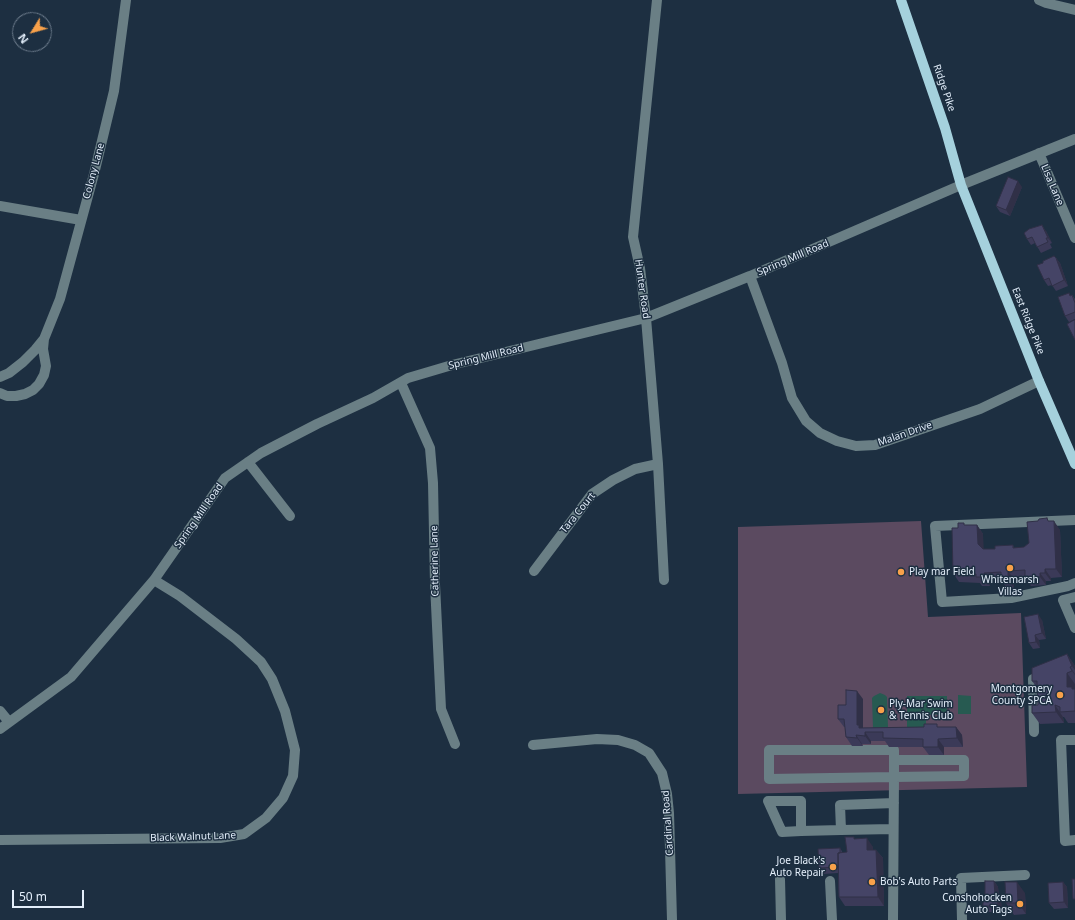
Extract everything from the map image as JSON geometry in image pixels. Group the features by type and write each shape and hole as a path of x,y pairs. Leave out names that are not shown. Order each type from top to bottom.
{"main road":[{"name":"Ridge Pike","path":"901,0 945,128 961,185"},
{"name":"East Ridge Pike","path":"961,185 1039,381 1075,464"}],"street":[{"name":"Colony Lane","path":"0,393 11,396 25,394 33,390 39,384 44,375 46,366 43,349 44,339 60,299 94,174 114,91 126,0"},
{"name":"Hunter Road","path":"657,0 633,237 640,268 646,318 658,464 664,580"},
{"path":"1039,0 1075,10"},
{"name":"Spring Mill Road","path":"0,730 71,677 154,580 225,478 261,453 370,399 408,378 452,365 646,318 750,276 961,185 1075,139"},
{"name":"Lisa Lane","path":"1039,153 1075,238"},
{"path":"0,206 81,220"},
{"name":"Malan Drive","path":"750,276 782,363 792,398 806,421 820,433 837,440 856,446 875,445 980,409 1039,381"},
{"name":"Colony Lane","path":"0,377 9,373 24,362 44,339"},
{"name":"Catherine Lane","path":"401,382 430,448 433,483 435,584 441,709 455,744"},
{"path":"248,462 290,516"},
{"name":"Tara Court","path":"534,571 592,494 613,480 635,469 658,464"},
{"path":"1075,520 935,526 942,602 1011,598 1068,586 1075,583"},
{"name":"Black Walnut Lane","path":"0,840 220,838 244,834 266,818 283,798 293,776 294,750 285,711 272,679 261,662 236,639 180,596 154,580"},
{"path":"1075,597 1063,600 1075,628"},
{"path":"1034,732 1033,679 1054,670"},
{"path":"0,711 9,722"},
{"name":"Cardinal Road","path":"533,745 597,738 618,740 635,745 649,753 662,773 667,794 669,813 672,920"},
{"path":"1075,740 1061,740 1065,841 1075,840"},
{"path":"893,920 894,829 894,777 894,760 894,750 769,750 769,779 894,777 964,776 964,760 894,760"},
{"path":"841,830 840,805 894,803"},
{"path":"801,831 894,829"},
{"path":"962,920 961,878 1025,875"},
{"path":"780,879 781,920"},
{"path":"830,881 832,920"}],"shaded area":[{"name":"Ply-Mar Swim & Tennis Club","path":"921,521 928,617 1021,613 1027,787 738,794 738,527"},
{"path":"880,693 887,697 888,728 873,728 872,698"},
{"path":"958,695 971,696 971,714 958,714"},
{"path":"907,696 947,696 947,714 926,715 926,730 907,730"}],"building":[{"path":"1008,177 1018,181 1006,210 996,206"},
{"path":"1042,225 1048,238 1046,238 1048,242 1037,247 1032,237 1027,239 1024,233 1029,229"},
{"path":"1054,256 1064,280 1052,286 1049,278 1044,280 1037,265"},
{"path":"1069,293 1070,296 1072,295 1075,303 1075,312 1065,316 1058,297"},
{"path":"1075,320 1075,340 1067,324"},
{"name":"Whitemarsh Villas","path":"1047,518 1048,521 1054,521 1056,569 1045,569 1045,573 1040,573 1040,577 1025,577 1025,570 1008,571 1008,580 1001,580 1001,572 984,573 984,577 976,577 976,574 953,573 952,528 958,528 958,523 964,523 964,525 977,525 978,544 983,549 995,549 995,546 1013,545 1013,548 1024,547 1029,543 1027,522"},
{"path":"1038,614 1042,633 1035,635 1036,642 1029,643 1024,617"},
{"path":"1067,654 1072,666 1070,667 1072,671 1067,673 1067,687 1072,687 1072,689 1075,689 1075,711 1060,712 1060,707 1055,705 1056,712 1032,713 1032,705 1038,705 1037,681 1032,681 1032,668"},
{"path":"846,690 857,691 857,725 859,725 859,728 924,727 924,724 937,724 937,727 956,727 957,738 938,739 938,747 923,747 923,739 883,738 883,732 865,732 865,736 856,735 857,738 846,737 844,719 838,719 838,705 846,705"},
{"path":"845,837 854,837 854,839 867,838 867,850 876,850 878,897 839,897 838,853 847,852"},
{"path":"840,848 840,853 838,853 838,867 819,868 818,849"},
{"path":"1072,879 1075,879 1075,899 1073,899"},
{"path":"985,881 994,881 995,895 997,895 998,906 983,906 983,898 985,898"},
{"path":"1005,882 1017,882 1018,903 1006,903"},
{"path":"1063,882 1064,902 1049,903 1048,883"}],"place":[{"name":"Whitemarsh Villas","path":"1010,568"},
{"name":"Play mar Field","path":"901,572"},
{"name":"Montgomery County SPCA","path":"1060,695"},
{"name":"Ply-Mar Swim & Tennis Club","path":"881,710"},
{"name":"Joe Black's Auto Repair","path":"833,867"},
{"name":"Bob's Auto Parts","path":"872,882"},
{"name":"Conshohocken Auto Tags","path":"1020,904"}]}
